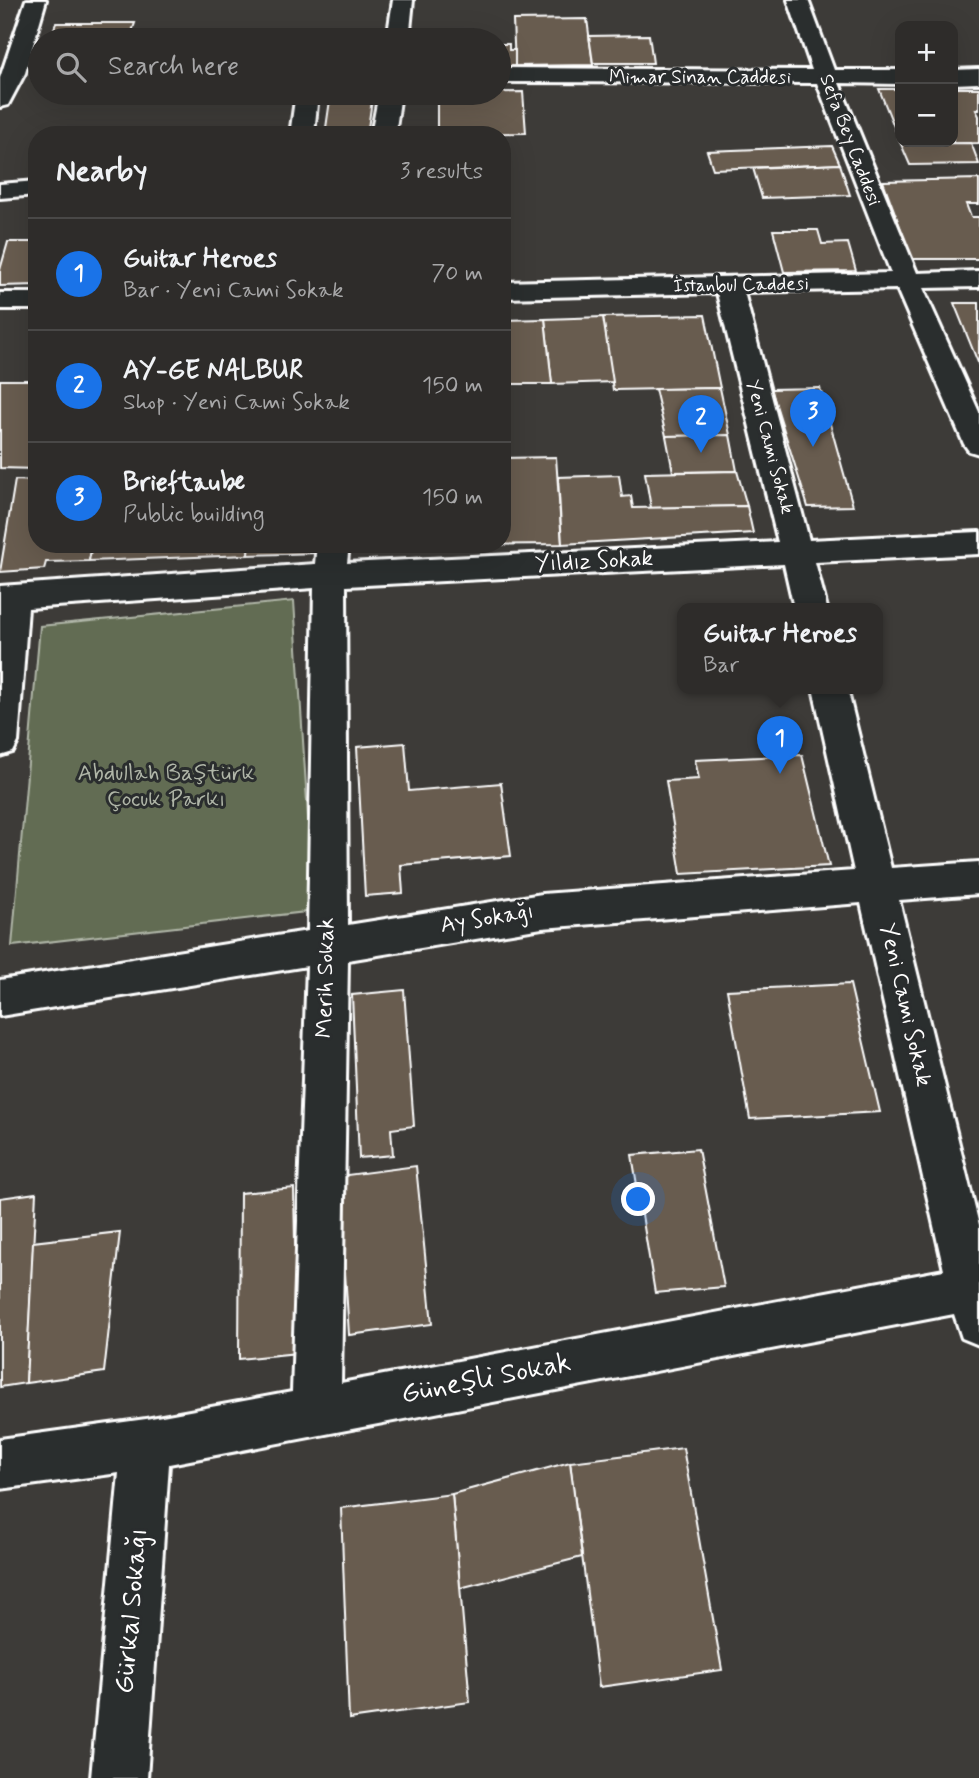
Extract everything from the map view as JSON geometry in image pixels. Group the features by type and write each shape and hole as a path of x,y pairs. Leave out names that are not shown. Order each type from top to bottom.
{"street":[{"path":"0,100 7,73 36,0"},
{"path":"400,28 403,0"},
{"name":"Sefa Bey Caddesi","path":"798,0 825,78 904,280 979,444"},
{"path":"7,73 28,73"},
{"name":"Mimar Sinan Caddesi","path":"511,75 895,77"},
{"path":"958,77 979,76"},
{"path":"303,126 306,105"},
{"path":"384,126 388,105"},
{"path":"0,191 28,189"},
{"name":"İstanbul Caddesi","path":"511,290 979,279"},
{"name":"Yeni Cami Sokak","path":"729,286 810,603"},
{"path":"0,302 28,301"},
{"name":"Yıldız Sokak","path":"6,598 331,560 798,551 979,543"},
{"name":"Merih Sokak","path":"316,1411 328,944 331,560"},
{"path":"0,742 6,598"},
{"name":"Yeni Cami Sokak","path":"831,694 975,1304"},
{"name":"Ay Sokağı","path":"0,998 542,911 979,878"},
{"name":"Güneşli Sokak","path":"0,1464 146,1444 316,1411 975,1304"},
{"name":"Gürkal Sokağı","path":"119,1778 146,1444"}],"green space":[{"name":"Abdullah Baştürk Çocuk Parkı","path":"294,601 314,911 12,946 40,626"}],"building":[{"path":"587,19 593,65 515,66 513,20"},
{"path":"56,23 135,23 133,28 54,28"},
{"path":"649,35 653,63 593,63 589,36"},
{"path":"511,50 515,50 515,66 511,66"},
{"path":"958,88 979,88 979,110 976,110 979,116 979,143 958,143"},
{"path":"879,89 895,89 895,129"},
{"path":"511,92 523,92 526,133 511,133 511,126 437,126 437,105 511,105"},
{"path":"329,105 371,105 368,126 326,126"},
{"path":"958,143 971,143 979,164 910,165 902,147 958,147"},
{"path":"832,146 840,164 713,169 707,151"},
{"path":"840,164 850,195 762,198 753,168"},
{"path":"979,179 979,204 966,204 971,217 979,217 979,259 912,259 883,181"},
{"path":"773,230 818,230 822,244 848,243 856,271 784,272"},
{"path":"8,242 28,242 28,285 0,286 0,270"},
{"path":"954,303 979,303 979,365"},
{"path":"705,315 720,388 613,390 603,317"},
{"path":"603,317 613,382 552,384 545,319"},
{"path":"545,319 552,384 511,384 511,320"},
{"path":"0,380 28,380 28,469 0,468"},
{"path":"720,388 730,435 666,436 655,389"},
{"path":"820,388 853,506 808,507 771,389"},
{"path":"730,435 737,471 673,472 666,436"},
{"path":"556,457 562,544 511,544 511,458"},
{"path":"737,471 747,506 651,508 645,473"},
{"path":"619,475 622,497 631,496 633,508 747,506 753,533 562,544 558,477"},
{"path":"15,480 28,481 28,553 90,553 89,561 46,562 44,569 0,572"},
{"path":"90,553 248,553 248,555 89,561"},
{"path":"248,553 320,553 248,555"},
{"path":"405,743 409,791 501,783 511,856 401,865 403,893 365,896 357,747"},
{"path":"802,755 829,866 681,874 666,781 699,779 695,760"},
{"path":"850,984 880,1112 750,1119 727,990"},
{"path":"404,990 414,1126 391,1129 393,1155 359,1158 352,995"},
{"path":"698,1149 724,1287 655,1293 632,1155"},
{"path":"416,1166 432,1324 349,1335 339,1176"},
{"path":"294,1188 297,1353 239,1359 240,1193"},
{"path":"36,1193 26,1383 0,1387 0,1198"},
{"path":"120,1232 104,1372 26,1383 33,1242"},
{"path":"683,1448 722,1670 599,1687 570,1462"},
{"path":"570,1462 582,1557 460,1588 452,1494"},
{"path":"452,1494 470,1702 349,1719 341,1508"}],"place":[{"name":"Brieftaube","path":"813,447"},
{"name":"AY-GE NALBUR","path":"701,453"},
{"name":"Guitar Heroes","path":"780,774"}]}
